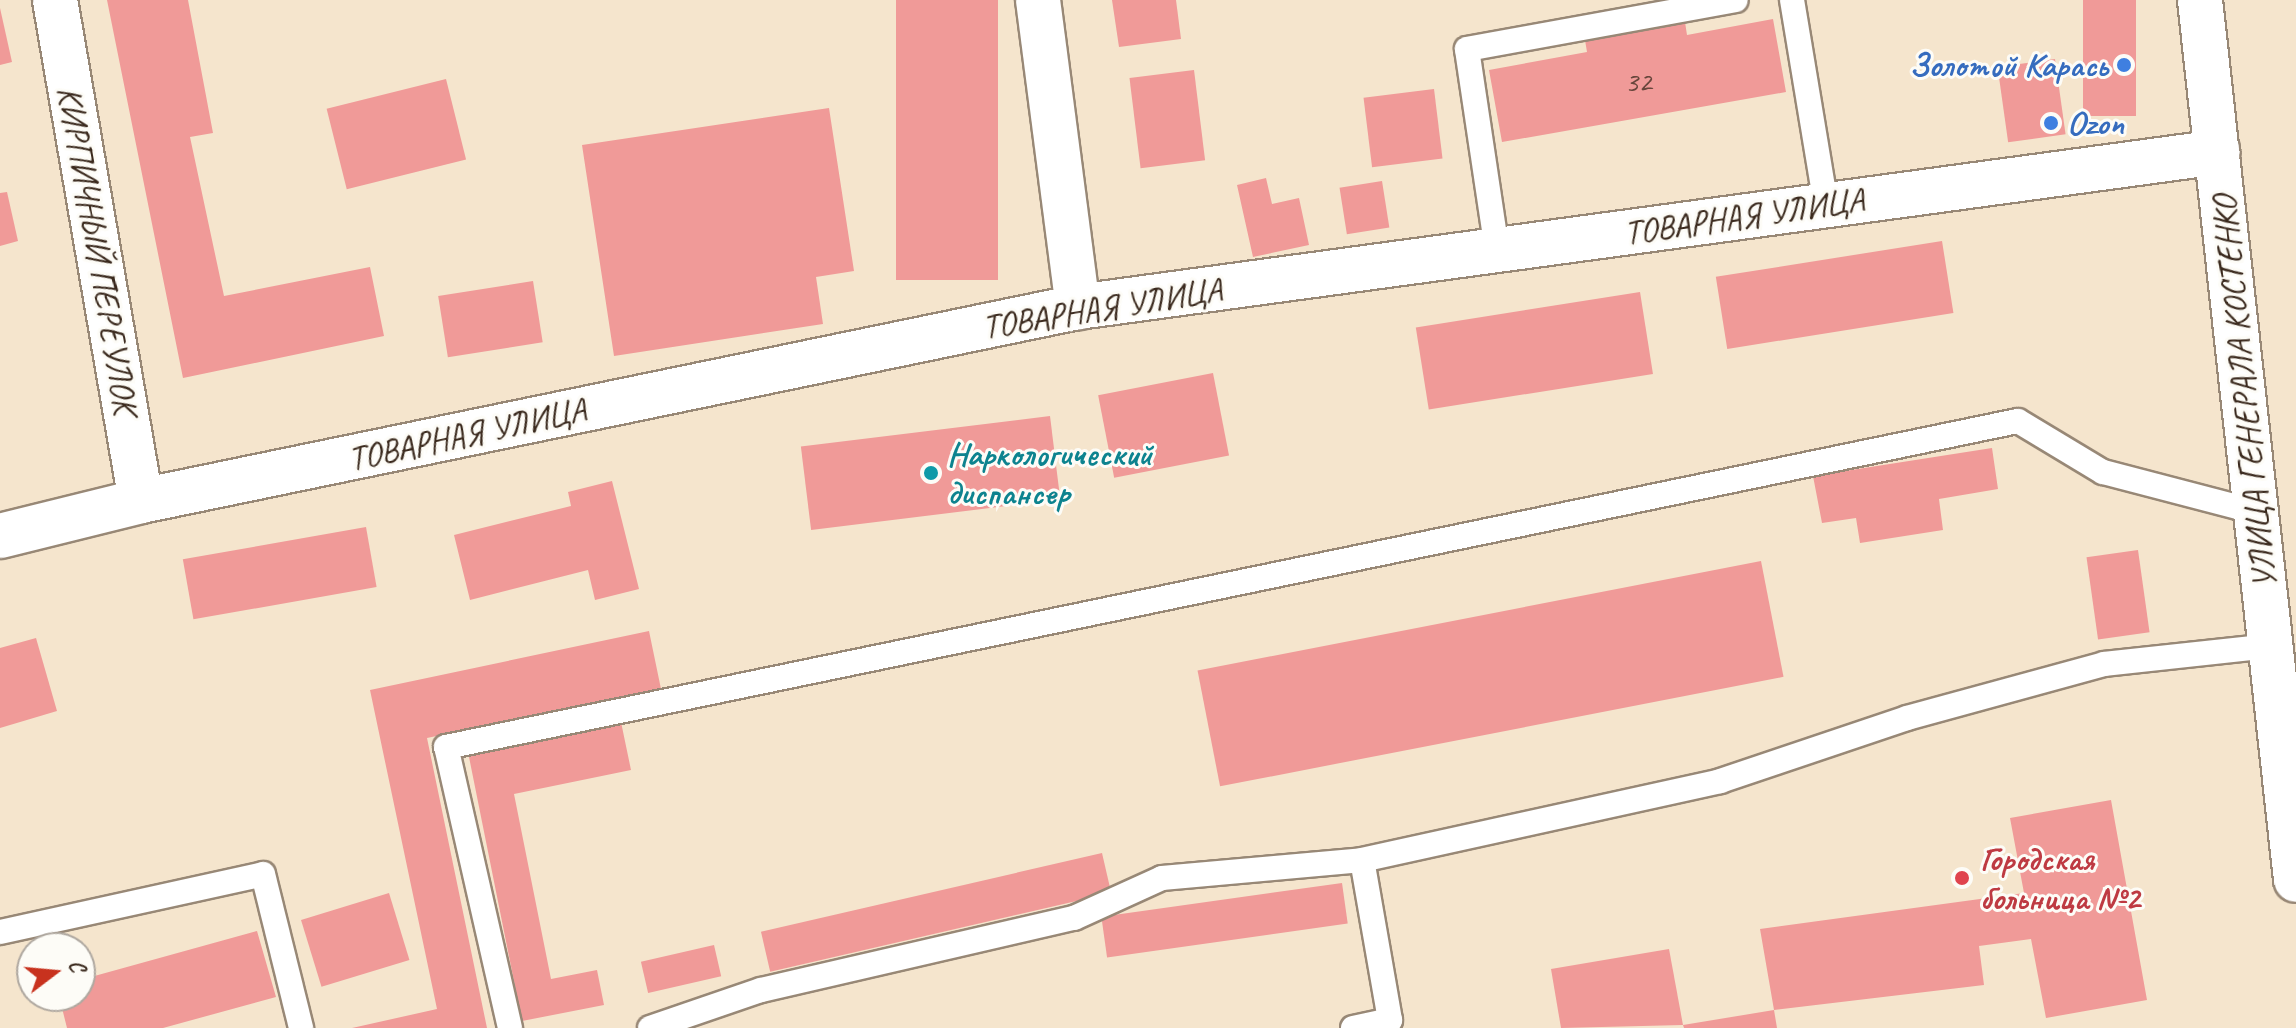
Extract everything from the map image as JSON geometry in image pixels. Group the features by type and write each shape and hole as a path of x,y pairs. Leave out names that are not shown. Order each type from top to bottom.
{"street":[{"name":"КИРПИЧНЫЙ ПЕРЕУЛОК","path":"55,0 141,501"},
{"path":"1038,0 1078,307"},
{"name":"УЛИЦА ГЕНЕРАЛА КОСТЕНКО","path":"2200,0 2296,880"},
{"name":"ТОВАРНАЯ УЛИЦА","path":"0,536 141,501 1078,307 2218,152"}],"lane":[{"path":"1497,250 1467,49 1736,0"},
{"path":"1792,0 1826,205"},
{"path":"510,1028 446,747 2018,421 2103,472 2257,512"},
{"path":"650,1028 761,990 1074,918 1162,878 1362,860 1720,781 1907,718 2104,664 2271,646"},
{"path":"1353,1028 1390,1020 1362,860"},
{"path":"0,932 263,874 301,1028"}],"building":[{"path":"107,0 188,0 213,133 190,137 224,296 370,267 384,336 183,378"},
{"path":"896,0 998,0 998,280 896,280"},
{"path":"1112,0 1176,0 1181,39 1119,47"},
{"path":"2083,0 2136,0 2136,116 2083,116"},
{"path":"0,8 12,62 0,65"},
{"path":"1773,19 1786,92 1502,142 1489,70 1587,52 1585,40 1685,22 1687,35"},
{"path":"2055,59 2066,134 2008,142 1998,67"},
{"path":"1194,70 1205,160 1141,168 1129,78"},
{"path":"446,79 466,160 347,189 327,109"},
{"path":"1434,89 1443,158 1372,167 1364,98"},
{"path":"829,108 854,271 816,277 823,324 614,356 582,145"},
{"path":"1266,178 1272,204 1299,198 1309,245 1253,257 1237,185"},
{"path":"1382,181 1389,227 1347,234 1340,188"},
{"path":"7,192 18,241 0,246 0,193"},
{"path":"1942,241 1953,313 1727,349 1716,277"},
{"path":"533,281 543,342 448,357 438,296"},
{"path":"1640,292 1653,374 1429,409 1416,328"},
{"path":"1213,373 1229,455 1114,478 1098,395"},
{"name":"Наркологический диспансер","path":"1050,416 1060,499 811,530 801,447"},
{"path":"1992,448 1998,489 1939,499 1943,530 1860,543 1856,518 1822,523 1813,476"},
{"path":"612,481 639,589 595,600 588,570 470,600 454,535 571,506 568,492"},
{"path":"366,527 377,587 193,619 183,559"},
{"path":"2138,550 2150,632 2098,639 2087,557"},
{"path":"1761,561 1784,677 1220,786 1198,671"},
{"path":"649,631 661,689 427,738 487,1028 352,1028 437,1009 370,690"},
{"path":"36,638 57,711 0,728 0,648"},
{"path":"621,722 631,770 514,794 551,979 597,970 604,1005 522,1021 468,752"},
{"path":"2111,800 2147,1000 2046,1018 2031,939 1979,946 1984,985 1774,1010 1760,929 2024,893 2010,818"},
{"path":"1102,853 1111,893 770,972 761,932"},
{"path":"1342,883 1348,924 1107,957 1101,917"},
{"path":"389,893 409,960 321,987 301,920"},
{"path":"257,931 276,997 163,1028 67,1028 63,1012 96,1012 96,976"},
{"path":"714,945 721,976 648,993 641,962"},
{"path":"1669,949 1683,1025 1561,1028 1551,969"},
{"path":"1774,1010 1777,1028 1684,1028 1683,1025"}],"place":[{"name":"Золотой Карась","path":"2124,65"},
{"name":"Ozon","path":"2051,123"},
{"name":"Наркологический диспансер","path":"931,473"},
{"name":"Городская больница №2","path":"1962,878"}]}
